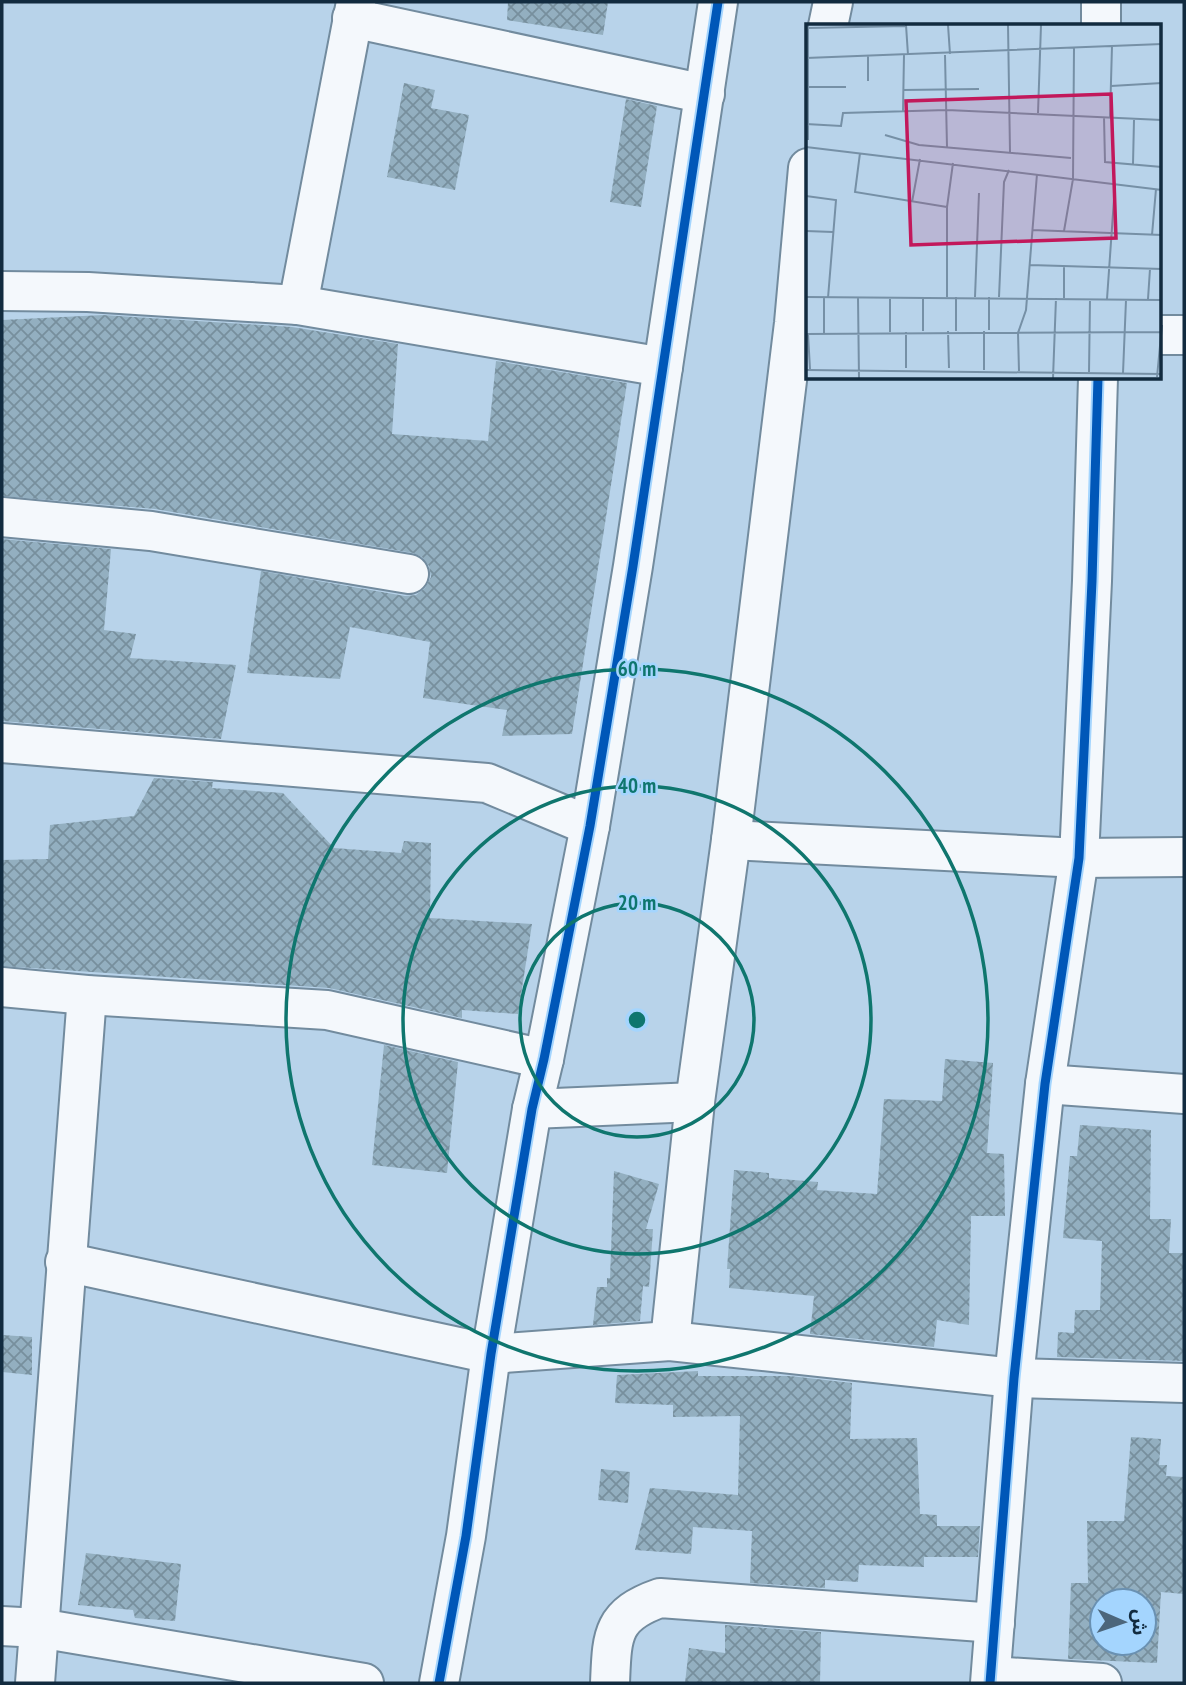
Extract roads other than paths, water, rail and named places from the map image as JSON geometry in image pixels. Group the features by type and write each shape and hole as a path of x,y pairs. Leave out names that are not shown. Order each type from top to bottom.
{"street":[{"path":"439,1683 466,1536 491,1354 532,1109 590,826 718,2"},
{"path":"828,24 833,2"},
{"path":"1101,2 1101,24"},
{"path":"298,305 354,10 705,94"},
{"path":"670,1341 695,1102 801,323 806,212"},
{"path":"2,291 88,292 298,305 663,367"},
{"path":"1162,335 1184,335"},
{"path":"1098,380 1079,858 1045,1084 1014,1378 991,1680 1102,1683"},
{"path":"2,517 151,531 409,574"},
{"path":"2,743 487,783 590,826"},
{"path":"731,840 1079,858 1184,858"},
{"path":"2,987 327,1010 544,1059"},
{"path":"35,1683 87,995"},
{"path":"1045,1084 1184,1094"},
{"path":"532,1109 695,1102"},
{"path":"65,1262 491,1354 670,1341 1014,1378 1184,1383"},
{"path":"610,1683 611,1647 622,1619 639,1605 660,1598 995,1623"},
{"path":"2,1626 39,1628 364,1683"}]}
